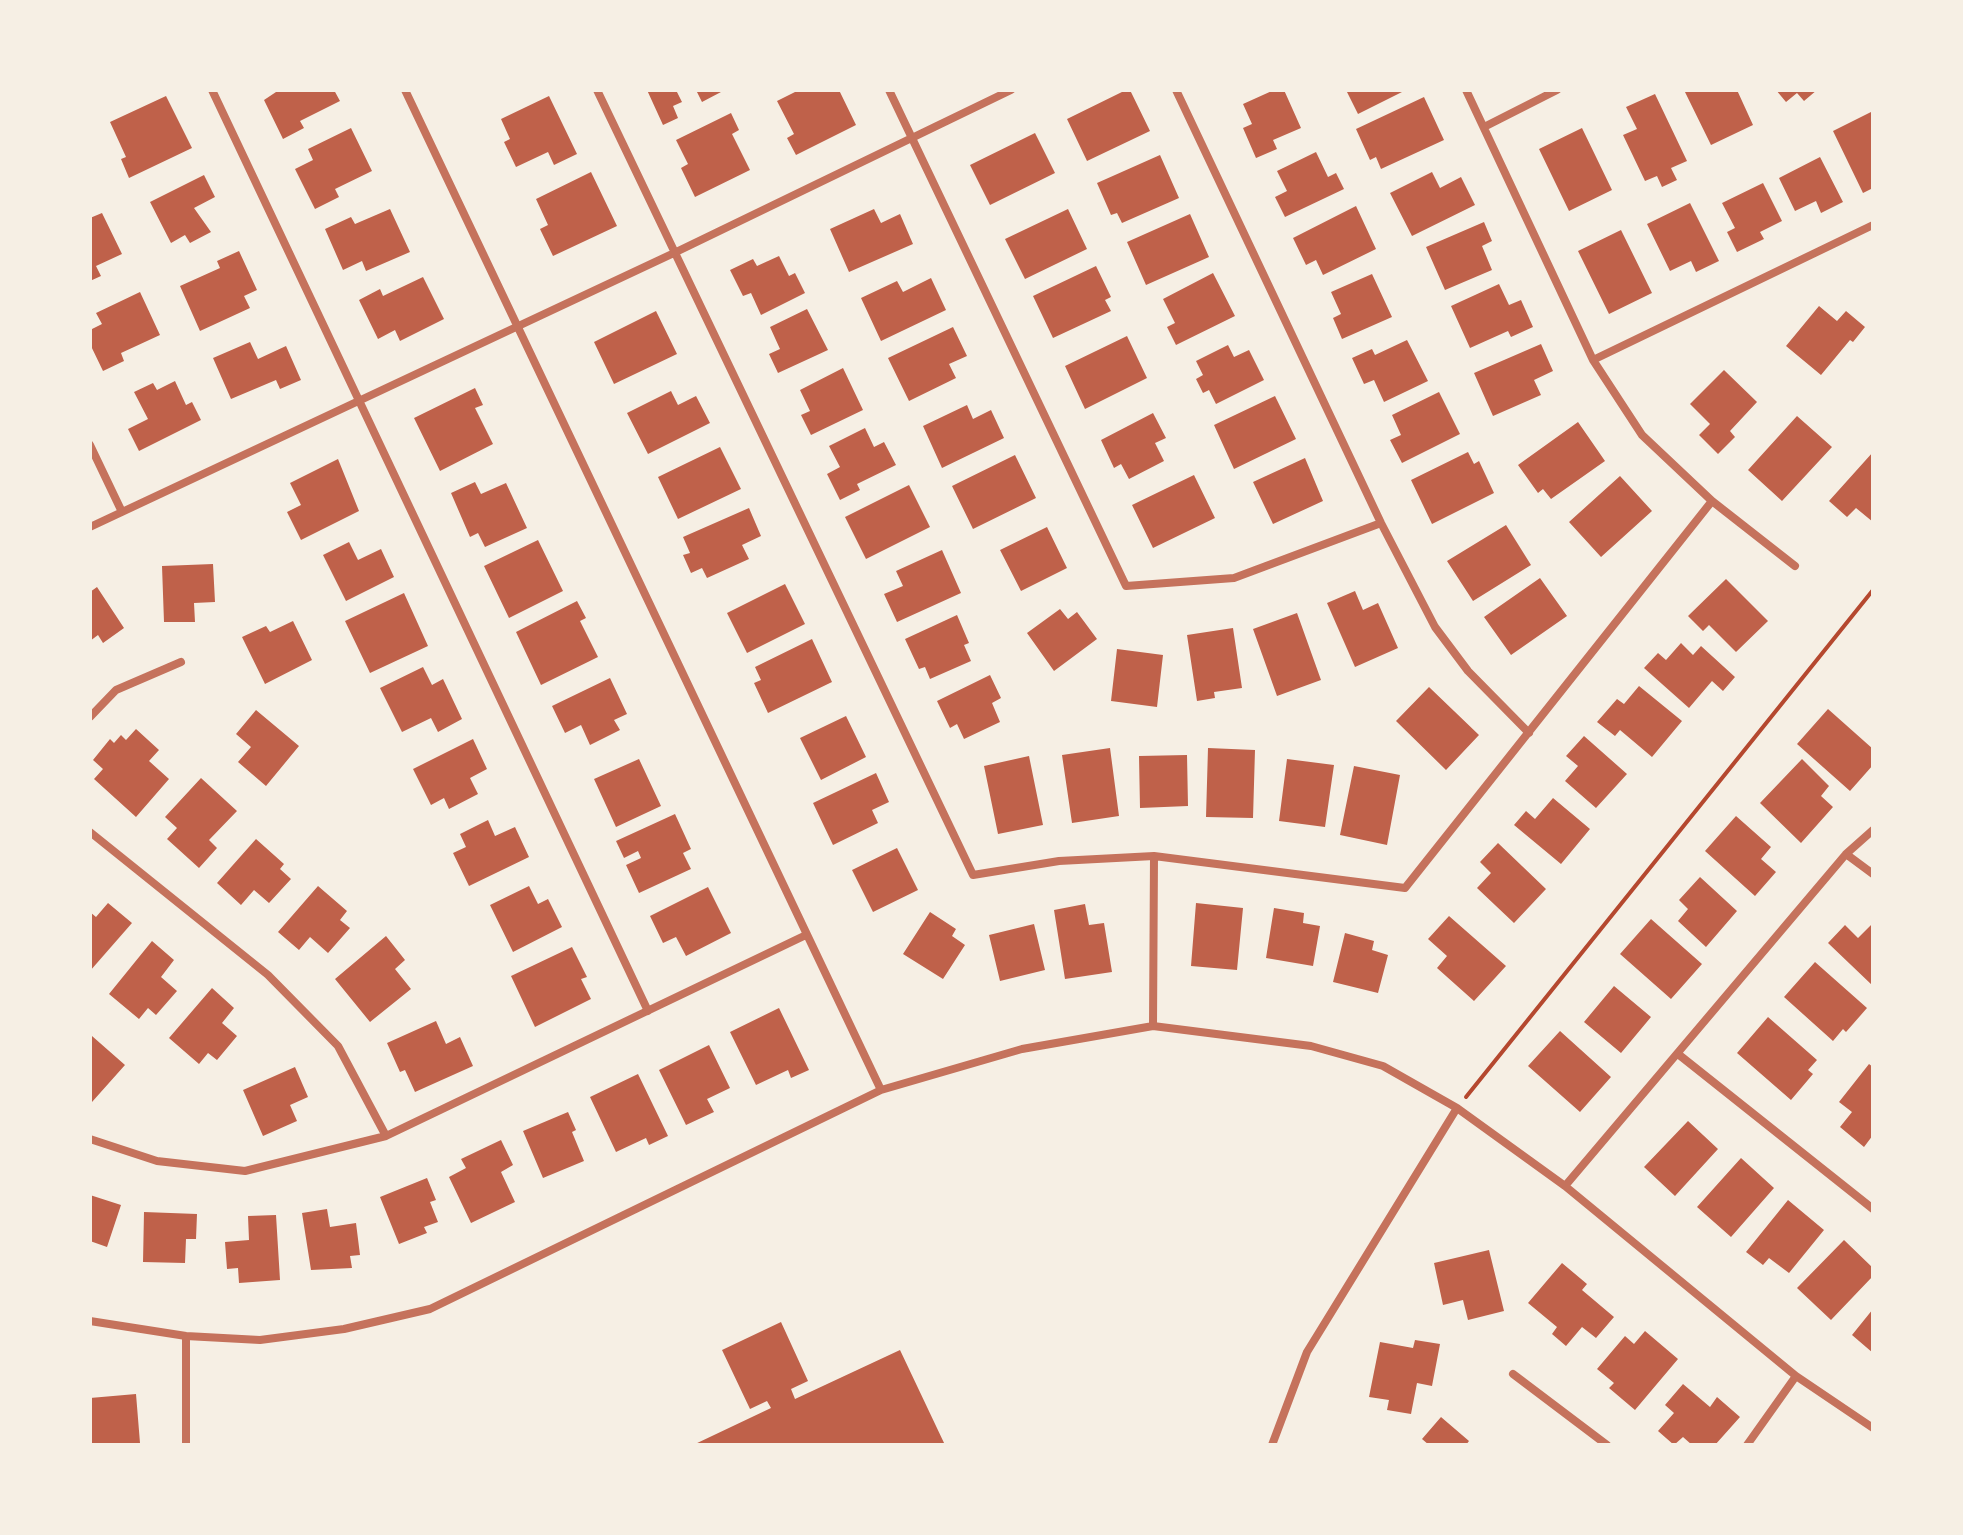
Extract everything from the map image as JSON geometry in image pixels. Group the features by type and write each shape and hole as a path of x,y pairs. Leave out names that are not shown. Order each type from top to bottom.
{"street":[{"path":"212,90 648,1011"},
{"path":"405,90 881,1090"},
{"path":"597,90 973,875 1059,861 1154,856 1405,888 1712,501"},
{"path":"889,90 1126,586 1234,578 1381,523"},
{"path":"90,527 674,253 1011,90"},
{"path":"1176,90 1381,523 1435,627 1468,671 1529,733"},
{"path":"1466,90 1486,126 1593,360 1642,435 1712,501 1795,566"},
{"path":"1486,126 1557,90"},
{"path":"1593,360 1873,225"},
{"path":"90,445 122,512"},
{"path":"90,717 116,690 181,662"},
{"path":"1565,1186 1846,854 1873,830"},
{"path":"90,832 268,975 338,1046 386,1136"},
{"path":"1846,854 1873,874"},
{"path":"1153,1026 1154,856"},
{"path":"90,1139 157,1161 245,1171 386,1136 806,935"},
{"path":"90,1321 186,1336 260,1340 344,1329 430,1309 881,1090 1022,1049 1153,1026 1311,1046 1383,1066 1457,1108 1565,1186 1796,1376 1873,1428"},
{"path":"1678,1054 1873,1209"},
{"path":"1272,1445 1307,1352 1457,1108"},
{"path":"186,1336 186,1445"},
{"path":"1513,1374 1607,1445"},
{"path":"1747,1445 1796,1376"}],"path":[{"path":"1457,1108 1873,590"}],"building":[{"path":"279,90 334,90 340,101 300,121 304,128 283,139 264,100"},
{"path":"647,90 676,90 682,102 673,106 678,118 663,125"},
{"path":"696,90 720,90 721,92 702,102"},
{"path":"799,90 839,90 856,125 796,155 787,138 794,134 777,101"},
{"path":"1130,90 1150,131 1087,161 1067,119"},
{"path":"1274,90 1284,90 1301,128 1273,140 1277,149 1256,158 1243,128 1252,124 1243,104"},
{"path":"1346,90 1406,90 1358,114"},
{"path":"1684,90 1737,90 1753,125 1711,145"},
{"path":"1776,90 1817,90 1804,101 1797,93 1786,102"},
{"path":"1655,94 1687,161 1671,168 1677,180 1662,187 1657,176 1645,181 1623,135 1637,129 1626,107"},
{"path":"166,96 192,148 129,178 121,159 126,157 110,122"},
{"path":"549,96 577,154 554,165 548,152 516,167 504,142 510,139 501,119"},
{"path":"1424,97 1444,140 1381,169 1376,157 1370,160 1356,129"},
{"path":"1873,111 1873,188 1863,193 1833,131"},
{"path":"731,113 739,130 732,134 750,170 695,197 681,168 688,164 676,140"},
{"path":"351,128 372,171 335,189 339,197 315,209 295,169 313,160 308,149"},
{"path":"1582,128 1612,190 1569,211 1539,149"},
{"path":"1035,133 1055,173 990,205 970,165"},
{"path":"1316,152 1328,177 1336,173 1344,189 1285,217 1275,197 1287,191 1277,171"},
{"path":"1160,155 1179,198 1122,223 1117,213 1111,215 1097,183"},
{"path":"1820,157 1843,202 1821,213 1816,201 1795,211 1779,178"},
{"path":"591,172 617,226 553,256 540,229 548,225 536,199"},
{"path":"1432,172 1440,188 1461,177 1475,205 1412,236 1390,193"},
{"path":"204,175 215,197 194,208 211,232 190,243 185,235 171,243 150,202"},
{"path":"1763,183 1782,221 1760,232 1764,239 1737,252 1727,232 1735,228 1722,203"},
{"path":"1690,203 1719,261 1696,272 1691,261 1670,271 1647,224"},
{"path":"1356,206 1376,249 1323,275 1316,260 1306,265 1293,238"},
{"path":"390,209 410,252 366,271 362,261 343,270 325,229 351,217 355,224"},
{"path":"874,209 881,223 900,214 913,244 849,272 830,229"},
{"path":"1068,209 1087,249 1025,279 1005,239"},
{"path":"102,213 122,254 96,266 101,276 90,281 90,218"},
{"path":"1190,214 1209,257 1146,285 1127,242"},
{"path":"1484,222 1492,241 1482,246 1492,270 1445,290 1426,247"},
{"path":"1621,230 1652,293 1609,314 1578,251"},
{"path":"239,251 257,290 244,296 250,308 200,331 180,286 220,268 217,261"},
{"path":"779,256 789,276 795,273 805,293 761,315 751,293 743,296 730,270 753,259 757,266"},
{"path":"1096,266 1111,297 1105,300 1111,311 1053,338 1033,296"},
{"path":"1213,273 1235,316 1176,345 1167,327 1175,323 1163,299"},
{"path":"1372,274 1392,317 1342,339 1333,318 1341,314 1331,292"},
{"path":"423,277 444,319 400,341 395,330 378,339 359,300 380,289 383,296"},
{"path":"931,278 946,310 881,341 861,298 897,281 903,292"},
{"path":"1499,284 1509,305 1521,300 1533,327 1511,337 1508,331 1470,348 1451,306"},
{"path":"140,292 160,335 121,353 124,361 103,371 90,344 90,330 102,324 96,313"},
{"path":"1819,306 1837,321 1846,311 1865,327 1821,375 1786,346"},
{"path":"807,309 828,350 778,373 769,354 780,349 770,327"},
{"path":"656,311 677,354 614,384 594,342"},
{"path":"953,327 967,356 949,364 956,378 909,401 888,358"},
{"path":"1127,336 1147,378 1085,409 1065,366"},
{"path":"1407,340 1428,381 1384,402 1374,380 1364,384 1352,358 1372,349 1375,355"},
{"path":"250,342 258,359 286,346 301,380 280,389 276,380 231,399 213,358"},
{"path":"1541,344 1553,371 1534,380 1541,395 1493,416 1474,373"},
{"path":"1228,345 1234,357 1249,350 1264,380 1216,404 1209,390 1203,393 1196,379 1203,375 1196,361"},
{"path":"843,368 863,410 811,435 801,415 810,411 800,390"},
{"path":"1724,370 1757,402 1730,431 1735,437 1718,454 1699,435 1710,424 1690,404"},
{"path":"175,381 186,405 192,402 201,420 139,451 128,429 148,419 134,392 153,383 157,390"},
{"path":"475,388 483,405 475,408 493,444 440,471 414,418"},
{"path":"671,391 678,405 696,396 710,423 648,454 627,413"},
{"path":"1439,392 1460,434 1402,463 1390,440 1401,435 1392,415"},
{"path":"1275,396 1296,439 1234,469 1214,425"},
{"path":"967,405 973,419 991,410 1004,438 942,468 923,426"},
{"path":"1153,413 1166,438 1155,443 1164,461 1129,479 1121,464 1114,468 1101,440"},
{"path":"1797,416 1832,447 1782,501 1748,470"},
{"path":"1578,422 1605,461 1551,499 1543,489 1538,493 1518,465"},
{"path":"865,428 874,447 884,442 896,465 857,484 860,490 840,500 827,474 840,467 829,446"},
{"path":"720,447 741,489 678,519 658,477"},
{"path":"1468,452 1474,464 1479,461 1494,493 1432,524 1411,480"},
{"path":"1873,452 1873,522 1856,508 1847,517 1829,501"},
{"path":"1015,455 1036,498 973,529 952,486"},
{"path":"1305,458 1323,501 1273,524 1253,482"},
{"path":"338,459 359,511 301,540 287,512 301,505 290,483"},
{"path":"1194,475 1215,518 1153,548 1132,505"},
{"path":"1620,476 1652,511 1601,557 1569,522"},
{"path":"475,482 481,494 506,483 527,528 485,547 478,533 470,537 451,493"},
{"path":"909,485 930,527 866,559 845,517"},
{"path":"749,508 761,536 742,545 749,559 707,578 702,568 691,573 683,555 690,553 683,537"},
{"path":"1506,525 1531,565 1473,601 1447,561"},
{"path":"1047,527 1067,568 1021,591 1000,550"},
{"path":"538,540 563,591 509,618 484,566"},
{"path":"349,542 358,560 381,549 394,577 346,601 323,555"},
{"path":"942,550 961,593 897,622 884,594 903,586 896,571"},
{"path":"213,564 215,602 194,603 195,622 164,622 162,566"},
{"path":"1540,578 1567,616 1511,655 1484,617"},
{"path":"1726,579 1768,621 1736,652 1709,625 1703,631 1688,616"},
{"path":"785,584 805,624 747,653 727,613"},
{"path":"97,587 124,628 103,643 98,635 90,641 90,592"},
{"path":"1355,591 1363,610 1378,603 1398,648 1355,667 1327,603"},
{"path":"404,593 428,646 370,673 345,621"},
{"path":"577,601 586,618 580,621 598,657 541,685 516,632"},
{"path":"1060,609 1068,619 1077,612 1097,639 1054,671 1027,633"},
{"path":"1297,613 1321,680 1277,696 1253,629"},
{"path":"957,615 969,643 964,645 971,661 930,679 925,667 919,669 905,639"},
{"path":"293,621 312,660 265,684 242,637 266,626 270,632"},
{"path":"1233,628 1242,688 1214,692 1215,698 1197,701 1187,635"},
{"path":"812,639 832,682 768,713 754,683 761,680 755,667"},
{"path":"1681,643 1693,655 1701,646 1735,677 1723,691 1712,681 1689,708 1644,668 1658,653 1666,660"},
{"path":"1117,649 1163,655 1157,707 1111,701"},
{"path":"423,667 432,685 443,679 462,719 438,732 431,718 402,732 380,688"},
{"path":"990,675 1001,698 992,703 1000,722 964,739 957,724 950,728 937,701"},
{"path":"610,678 627,714 614,720 620,730 590,745 581,725 565,733 552,706"},
{"path":"1639,686 1682,721 1652,757 1620,730 1615,736 1597,722 1617,699 1624,704"},
{"path":"1429,687 1479,735 1446,770 1396,721"},
{"path":"1828,709 1873,749 1873,765 1850,791 1797,744"},
{"path":"256,710 299,746 266,786 238,762 251,747 236,734"},
{"path":"846,716 866,757 821,780 800,738"},
{"path":"136,729 159,750 149,761 169,779 136,817 94,779 103,769 93,760 110,739 114,743 121,735 126,740"},
{"path":"1584,736 1627,774 1596,808 1565,781 1578,766 1566,756"},
{"path":"473,739 487,769 470,778 478,794 449,809 444,798 431,805 413,769"},
{"path":"1110,748 1119,816 1072,823 1062,755"},
{"path":"1208,748 1255,750 1253,818 1206,817"},
{"path":"1187,755 1188,806 1140,808 1139,756"},
{"path":"1029,756 1043,825 998,834 984,766"},
{"path":"639,759 661,806 616,827 594,779"},
{"path":"1287,759 1334,765 1325,827 1279,821"},
{"path":"1802,759 1829,786 1821,796 1833,807 1801,843 1760,803"},
{"path":"1354,766 1400,775 1387,845 1340,835"},
{"path":"876,773 889,802 872,810 878,823 833,845 813,803"},
{"path":"201,778 237,811 209,840 217,848 199,868 167,839 177,828 165,817"},
{"path":"1553,798 1590,829 1561,864 1514,825 1526,811 1535,819"},
{"path":"675,814 691,849 683,853 691,869 639,893 626,865 641,858 638,851 624,858 616,841"},
{"path":"1736,816 1771,847 1761,859 1776,872 1755,896 1705,851"},
{"path":"488,820 495,836 515,827 529,857 469,886 453,853 466,847 460,834"},
{"path":"256,839 284,864 280,869 291,879 269,903 254,890 241,905 217,883"},
{"path":"1498,843 1546,889 1514,923 1477,888 1491,873 1480,862"},
{"path":"897,848 918,890 873,912 852,870"},
{"path":"1700,877 1737,911 1706,947 1678,921 1688,909 1679,900"},
{"path":"318,886 347,911 340,920 350,928 328,953 310,937 299,950 278,932"},
{"path":"529,886 538,904 548,899 562,927 513,952 490,905"},
{"path":"708,887 731,933 686,956 676,937 663,943 650,916"},
{"path":"108,903 132,923 90,971 90,912 96,917"},
{"path":"1196,903 1243,908 1237,970 1191,966"},
{"path":"1085,904 1089,925 1104,923 1112,972 1065,979 1054,910"},
{"path":"1274,908 1304,913 1303,923 1320,926 1313,966 1266,958"},
{"path":"930,912 956,929 952,936 965,945 943,979 903,954"},
{"path":"1449,916 1506,966 1474,1001 1437,968 1447,956 1428,939"},
{"path":"1651,919 1702,964 1671,999 1620,954"},
{"path":"1873,923 1873,986 1828,943 1845,925 1858,938"},
{"path":"1034,924 1045,970 1000,981 989,935"},
{"path":"1345,933 1374,941 1372,950 1388,955 1378,993 1333,982"},
{"path":"386,936 405,960 395,969 411,989 370,1022 335,979"},
{"path":"152,941 174,960 161,977 177,991 156,1015 148,1008 139,1019 109,994"},
{"path":"572,947 587,977 581,979 591,999 535,1027 511,976"},
{"path":"1815,962 1867,1008 1846,1032 1843,1029 1833,1041 1784,997"},
{"path":"1614,986 1651,1017 1621,1053 1584,1022"},
{"path":"212,988 234,1008 222,1023 237,1036 217,1060 208,1053 199,1064 169,1038"},
{"path":"779,1008 809,1070 791,1078 788,1070 756,1085 730,1032"},
{"path":"1768,1017 1817,1060 1808,1070 1813,1074 1791,1100 1737,1053"},
{"path":"436,1021 446,1044 460,1037 473,1066 415,1092 405,1070 400,1072 387,1043"},
{"path":"1560,1031 1611,1077 1580,1112 1528,1066"},
{"path":"92,1036 125,1065 92,1102 90,1038"},
{"path":"709,1045 730,1088 707,1099 714,1112 686,1125 659,1070"},
{"path":"1869,1064 1873,1067 1873,1135 1864,1147 1840,1127 1852,1112 1839,1102"},
{"path":"295,1067 308,1097 290,1105 297,1121 263,1136 243,1090"},
{"path":"638,1074 668,1136 649,1145 646,1138 616,1152 590,1097"},
{"path":"568,1112 576,1130 572,1132 584,1161 543,1178 523,1131"},
{"path":"1688,1121 1718,1149 1675,1196 1644,1167"},
{"path":"501,1140 513,1165 501,1172 515,1202 471,1223 449,1177 466,1168 461,1159"},
{"path":"1741,1158 1774,1188 1731,1237 1697,1207"},
{"path":"427,1178 436,1200 430,1202 438,1222 424,1227 427,1233 399,1244 380,1197"},
{"path":"90,1195 121,1205 107,1247 90,1241"},
{"path":"1788,1200 1824,1230 1789,1273 1769,1258 1763,1265 1746,1252"},
{"path":"327,1209 330,1227 356,1223 360,1255 350,1256 352,1268 311,1270 302,1213"},
{"path":"144,1212 197,1214 196,1239 186,1239 185,1263 143,1262"},
{"path":"276,1215 280,1280 239,1283 238,1268 227,1269 225,1242 249,1240 248,1216"},
{"path":"1844,1240 1873,1268 1873,1276 1831,1320 1797,1288"},
{"path":"1489,1250 1504,1311 1468,1320 1463,1300 1443,1305 1434,1263"},
{"path":"1562,1263 1587,1284 1582,1290 1614,1317 1596,1338 1582,1327 1566,1346 1552,1334 1557,1327 1528,1303"},
{"path":"1873,1309 1873,1353 1852,1335"},
{"path":"781,1322 808,1381 791,1389 795,1399 900,1350 945,1445 693,1445 771,1408 767,1401 750,1409 722,1350"},
{"path":"1645,1331 1678,1359 1635,1410 1609,1388 1614,1383 1597,1369 1625,1336 1634,1344"},
{"path":"1415,1340 1440,1344 1432,1386 1417,1383 1411,1414 1387,1410 1389,1400 1369,1397 1380,1342 1413,1348"},
{"path":"1683,1384 1710,1407 1717,1397 1740,1417 1715,1445 1692,1445 1683,1437 1674,1445 1658,1431 1674,1413 1665,1405"},
{"path":"136,1394 140,1443 90,1445 90,1398"},
{"path":"1441,1417 1469,1441 1466,1445 1429,1445 1422,1439"}]}
